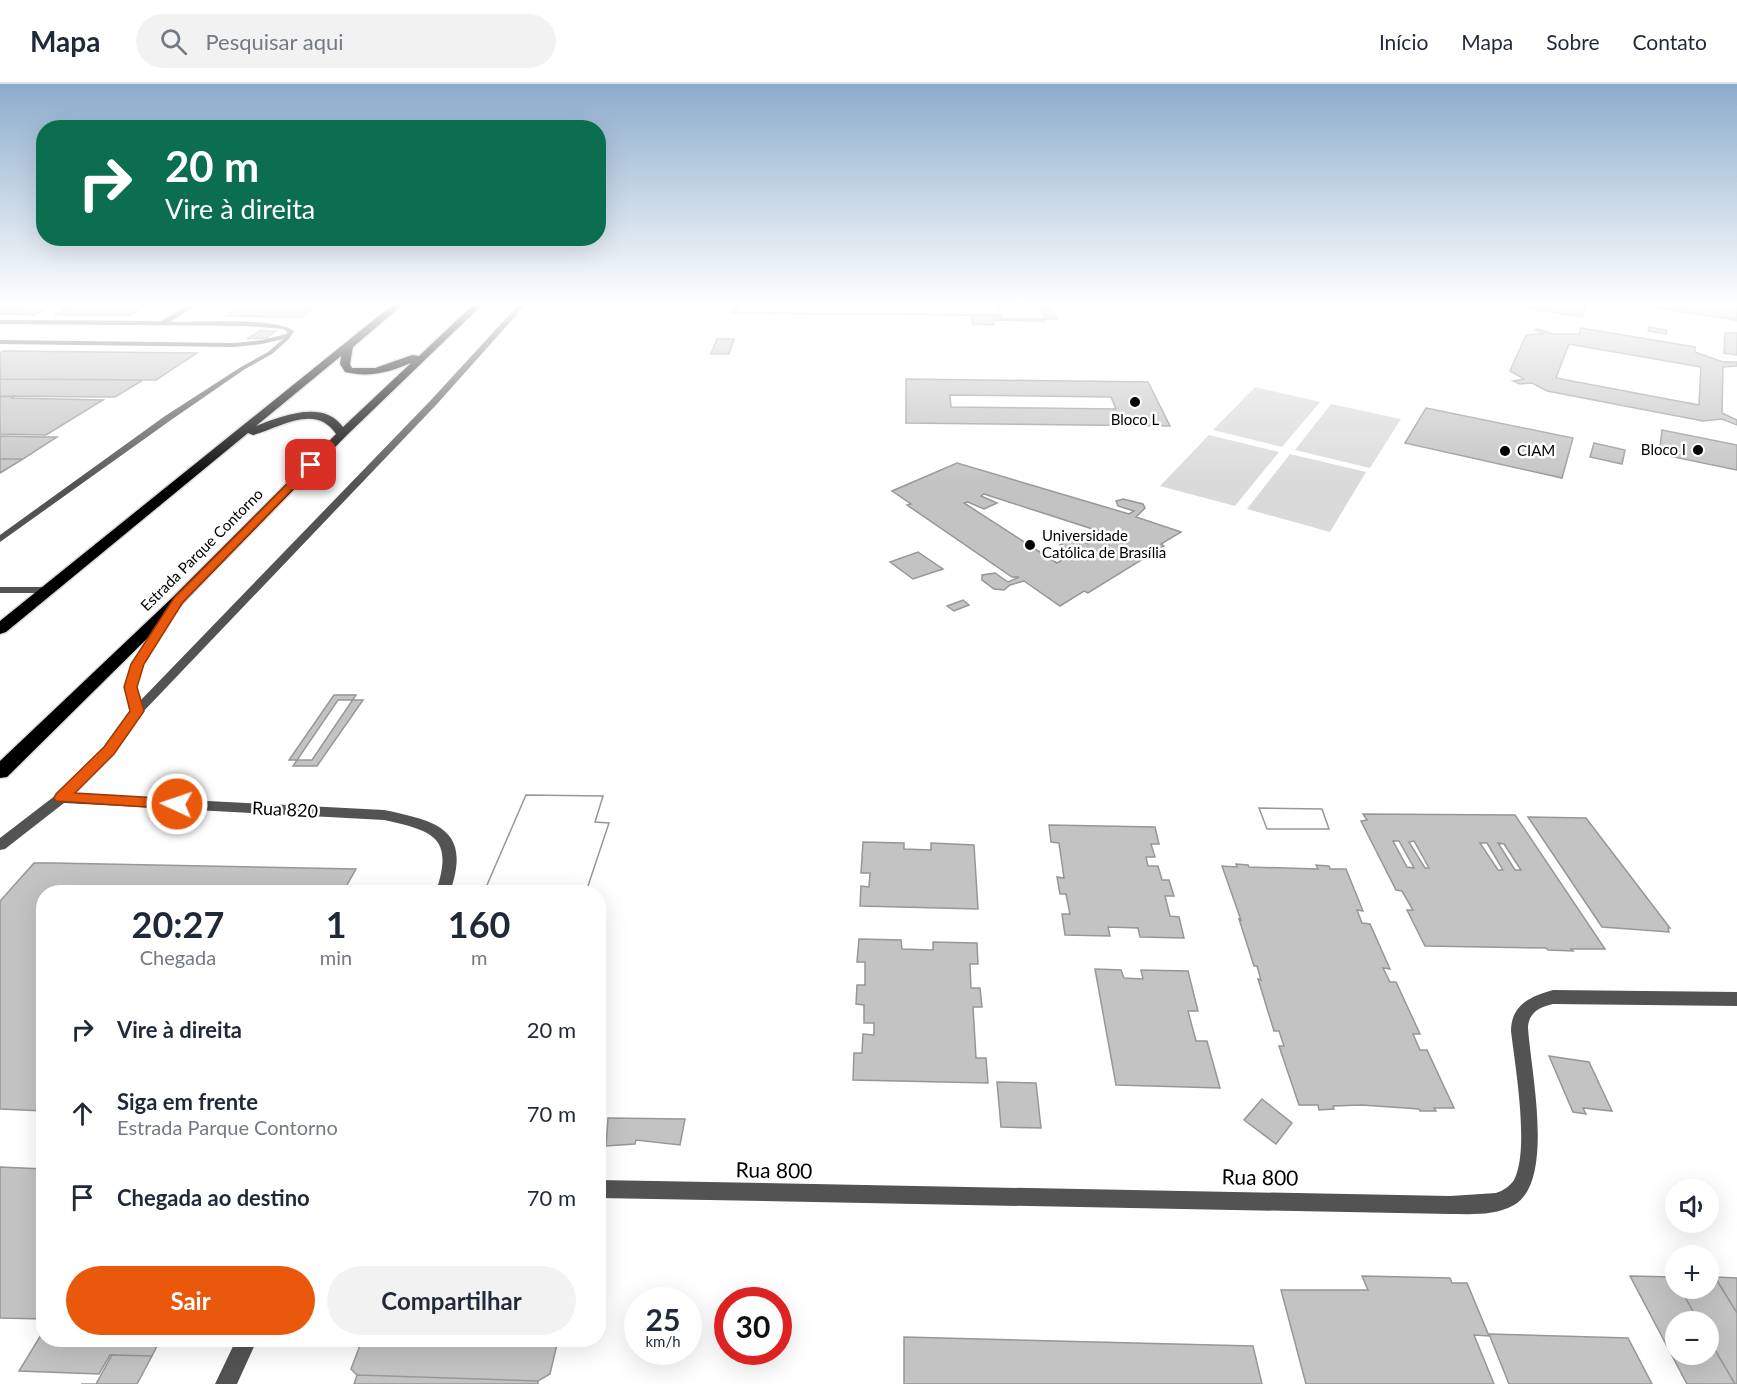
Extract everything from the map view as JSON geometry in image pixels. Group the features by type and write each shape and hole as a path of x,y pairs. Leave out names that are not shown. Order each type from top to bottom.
{"highway":[{"path":"0,629 328,363"},
{"path":"345,363 349,370 359,373 382,371 404,363"},
{"name":"Estrada Parque Contorno","path":"0,772 178,600 342,434 417,363"},
{"path":"232,442 269,424 307,416 331,420 342,434"}],"street":[{"path":"0,539 168,418 252,363"},
{"path":"0,845 62,798 109,751 137,711 470,363"},
{"path":"0,590 48,590"},
{"path":"137,711 130,687 138,664 178,600"},
{"name":"Rua 820","path":"62,798 384,815 417,822 436,829 448,840 452,855 451,873 446,885"},
{"name":"Rua 800","path":"606,1189 1450,1205 1497,1202 1511,1197 1520,1188 1526,1173 1529,1154 1526,1088 1519,1029 1522,1014 1535,1003 1553,997 1737,999"},
{"path":"226,1384 244,1347"}],"shaded area":[{"path":"1255,387 1320,402 1282,447 1213,430"},
{"path":"1331,404 1401,419 1370,468 1295,450"},
{"path":"1209,435 1279,452 1235,506 1160,486"},
{"path":"1290,454 1366,472 1330,532 1247,509"}],"building":[{"path":"0,363 182,363 156,380 0,379"},
{"path":"1514,363 1562,363 1556,378 1699,405 1701,367 1676,363 1737,363 1737,366 1723,367 1722,413 1737,420 1737,425 1722,419 1703,421 1547,391 1532,383 1520,384 1513,381 1524,379 1510,371"},
{"path":"0,379 143,380 115,397 105,397 0,396"},
{"name":"Bloco L","path":"906,379 1148,382 1170,426 906,423","holes":["950,395 1111,397 1116,409 951,407"]},
{"path":"15,396 11,398 103,400 46,435 0,434 0,397"},
{"name":"CIAM","path":"1426,408 1573,438 1562,478 1405,443"},
{"name":"Bloco I","path":"1662,430 1737,445 1737,470 1659,454"},
{"path":"0,436 57,437 23,459 0,459"},
{"path":"1594,443 1625,450 1622,464 1590,457"},
{"path":"0,459 23,459 0,473"},
{"path":"957,463 1129,514 1134,511 1118,506 1116,501 1123,499 1143,504 1145,508 1136,517 1181,532 1161,544 1164,546 1088,593 1084,591 1060,606 1024,581 1010,585 1004,590 994,589 982,580 982,575 995,573 1008,582 1019,577 1012,577 907,505 911,504 892,491","holes":["984,494 1108,534 1088,544 1074,537 1060,545 1076,552 1057,563 964,503 968,502 984,509 997,503 981,496"]},
{"path":"918,552 943,569 913,579 890,562"},
{"path":"963,600 969,605 954,611 947,606"},
{"path":"334,695 356,695 312,760 289,760"},
{"path":"338,700 363,700 317,766 293,766"},
{"path":"526,795 603,796 595,822 609,823 588,885 487,885"},
{"path":"526,795 603,796 595,822 609,823 588,885 487,885"},
{"path":"1259,808 1322,809 1329,829 1267,829"},
{"path":"1259,808 1322,809 1329,829 1267,829"},
{"path":"1363,814 1515,815 1605,949 1571,949 1573,951 1546,948 1425,946 1407,910 1413,910 1402,891 1396,890 1361,821 1367,820","holes":["1393,841 1399,841 1414,868 1407,867","1414,841 1429,868 1425,868 1409,842","1480,843 1487,843 1503,870 1498,870","1498,843 1504,844 1521,870 1515,870"]},
{"path":"1528,817 1586,818 1670,928 1668,928 1669,932 1602,927"},
{"path":"1049,825 1155,827 1159,844 1151,844 1155,857 1146,857 1148,866 1158,866 1162,880 1169,880 1174,896 1165,896 1170,916 1179,917 1184,938 1140,937 1138,928 1108,927 1110,936 1065,935 1062,914 1070,914 1066,894 1060,894 1057,877 1064,878 1059,843 1051,842"},
{"path":"863,842 904,843 904,849 931,850 931,843 974,845 978,909 860,906 861,886 869,887 870,873 861,873"},
{"path":"34,863 356,869 347,885 36,885 36,1111 0,1109 0,901"},
{"path":"1236,864 1249,867 1318,869 1316,865 1329,866 1330,869 1346,869 1363,911 1357,910 1362,923 1370,924 1390,969 1383,968 1390,982 1396,982 1420,1034 1413,1034 1420,1050 1427,1050 1454,1108 1420,1111 1419,1109 1362,1105 1333,1106 1334,1109 1319,1110 1318,1105 1299,1105 1279,1046 1284,1046 1279,1031 1274,1031 1258,979 1261,980 1257,966 1254,966 1222,866 1237,867"},
{"path":"859,939 901,940 902,949 933,950 933,942 977,943 978,964 970,964 971,988 980,988 982,1007 973,1007 976,1058 986,1058 988,1083 853,1080 854,1053 862,1053 863,1034 874,1035 874,1023 864,1023 864,1005 856,1004 857,985 865,985 865,962 857,962"},
{"path":"1095,969 1121,970 1124,978 1143,979 1141,970 1188,971 1198,1011 1188,1011 1196,1041 1207,1041 1220,1088 1116,1085"},
{"path":"1549,1056 1589,1062 1612,1111 1583,1108 1586,1114 1573,1112"},
{"path":"997,1082 1036,1083 1041,1128 1001,1127"},
{"path":"1262,1099 1292,1123 1276,1144 1244,1120"},
{"path":"608,1118 685,1119 680,1145 636,1140 635,1144 606,1146"},
{"path":"0,1167 36,1169 36,1319 0,1318"},
{"path":"1362,1276 1450,1278 1452,1283 1467,1283 1489,1336 1474,1335 1494,1384 1306,1384 1281,1290 1368,1290"},
{"path":"1630,1276 1665,1277 1665,1299 1686,1299 1693,1311 1665,1311 1665,1342"},
{"path":"1719,1277 1737,1278 1737,1313 1719,1284"},
{"path":"1719,1284 1737,1313 1737,1384 1719,1357 1719,1311 1693,1311 1686,1299 1719,1299"},
{"path":"1489,1334 1628,1338 1652,1384 1509,1384"},
{"path":"904,1337 1253,1346 1262,1384 904,1384"},
{"path":"36,1343 36,1347 156,1347 152,1356 110,1355 99,1374 19,1371"},
{"path":"359,1347 556,1347 550,1374 538,1381 357,1375 351,1369"},
{"path":"112,1355 152,1356 137,1384 96,1384"},
{"path":"1719,1357 1735,1384 1687,1384 1677,1365 1719,1365"},
{"path":"357,1375 538,1381 538,1384 354,1384"}],"place":[{"name":"Bloco L","path":"1135,402"},
{"name":"Bloco I","path":"1698,450"},
{"name":"CIAM","path":"1505,451"},
{"name":"Universidade Católica de Brasília","path":"1030,545"}],"route":[{"path":"177,804 62,798 109,751 137,711 130,687 138,664 178,600 311,465"}]}
